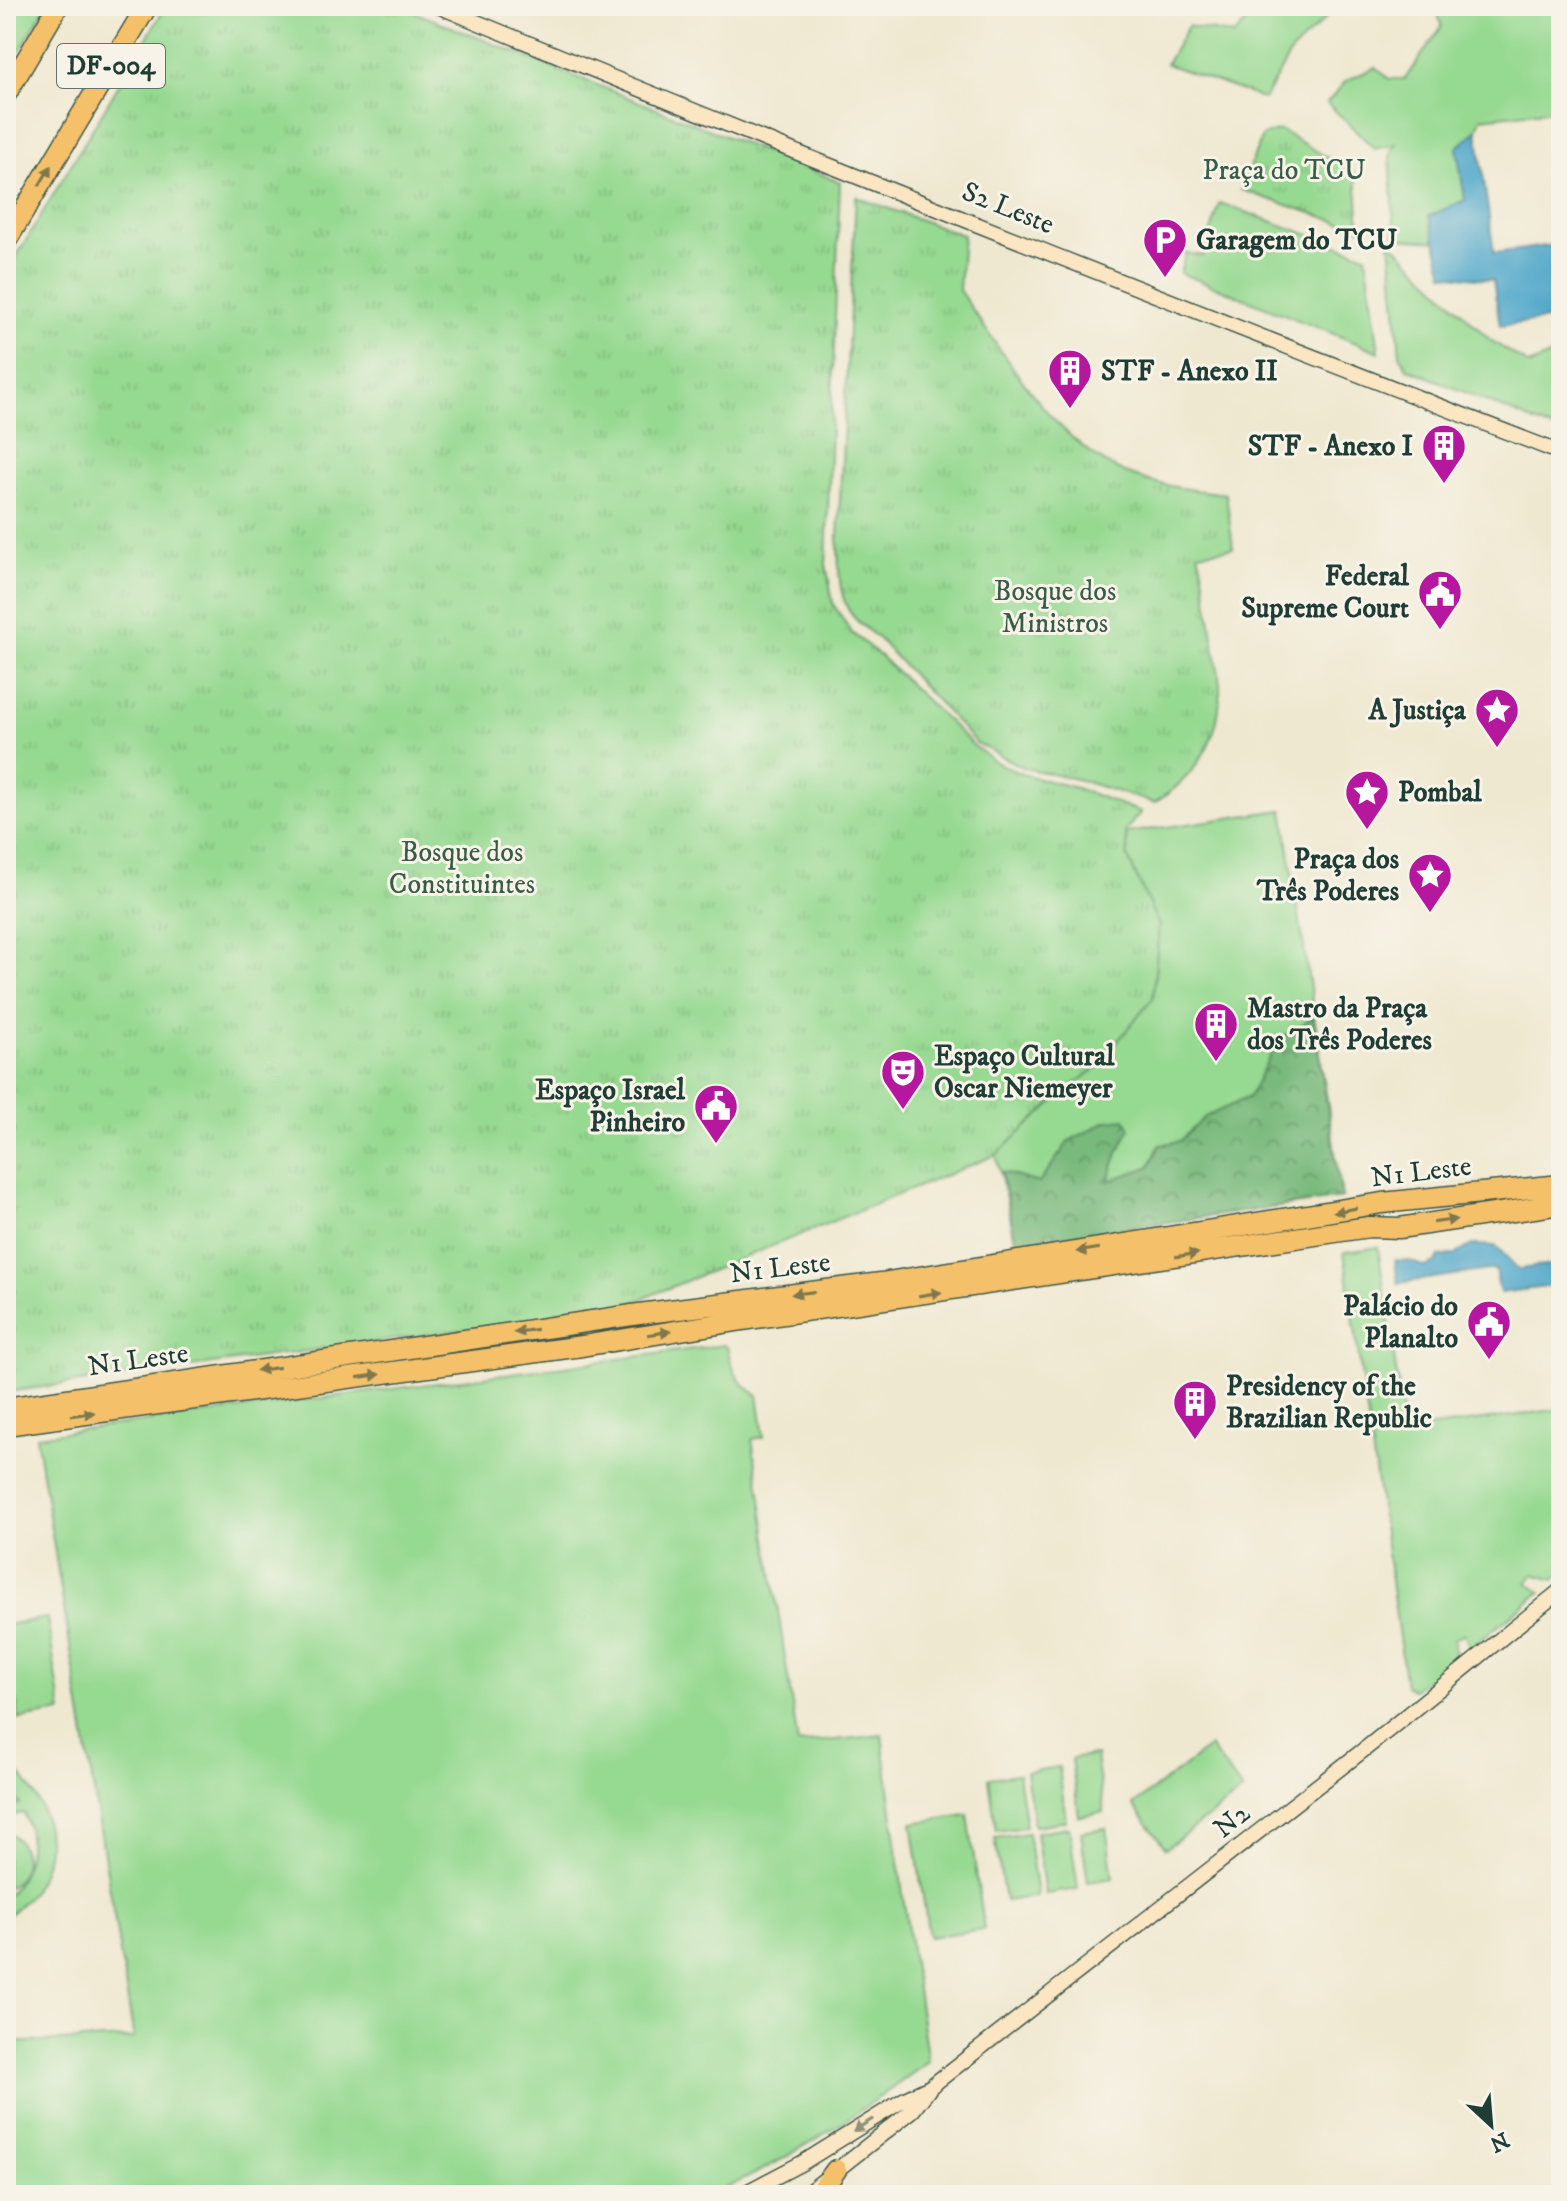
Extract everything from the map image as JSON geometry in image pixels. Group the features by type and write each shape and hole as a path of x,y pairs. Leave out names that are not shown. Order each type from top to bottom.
{"highway":[{"name":"DF-004","path":"6,94 58,6"},
{"name":"DF-004","path":"6,241 147,6"},
{"name":"N1 Leste","path":"6,1408 639,1314 881,1283 1382,1203 1561,1185"},
{"name":"N1 Leste","path":"6,1425 567,1348 1369,1227 1399,1228 1561,1204"},
{"path":"818,2195 836,2170"}],"main road":[{"name":"S2 Leste","path":"438,6 1077,264 1561,453"},
{"name":"N2","path":"741,2195 802,2163 905,2099 930,2087 1333,1774 1561,1590"},
{"name":"N2","path":"805,2195 913,2110 930,2087"}],"green space":[{"path":"6,6 46,6 6,74"},
{"name":"Bosque dos Constituintes","path":"166,6 399,6 840,182 826,564 833,604 852,633 975,747 996,762 1022,774 1076,788 1141,812 1125,831 1128,858 1159,926 1153,998 1095,1069 1063,1093 996,1155 617,1309 6,1392 6,274"},
{"path":"1263,6 1343,6 1333,11 1291,52 1264,99 1166,64 1188,26 1234,35"},
{"path":"1435,6 1561,6 1561,109 1481,118 1477,130 1457,148 1465,200 1429,216 1435,241 1395,238 1390,152 1396,144 1375,149 1327,103 1346,81 1376,67 1389,79 1405,79 1442,26"},
{"name":"Praça do TCU","path":"1280,130 1356,174 1360,229 1241,190 1262,136"},
{"name":"Bosque dos Ministros","path":"856,197 963,235 959,290 1031,392 1074,439 1098,458 1135,477 1174,487 1226,494 1233,548 1198,553 1219,680 1216,722 1204,754 1194,768 1154,803 1076,779 1024,768 976,743 847,607 840,582 838,537"},
{"path":"1220,203 1366,255 1379,352 1180,273 1186,253 1203,256"},
{"path":"1390,241 1489,339 1529,365 1561,351 1561,433 1407,368 1400,355"},
{"path":"1283,810 1342,1198 1016,1243 996,1155 1063,1093 1095,1069 1153,998 1159,926 1128,858 1126,833"},
{"path":"1313,1018 1342,1198 1016,1243 1001,1172 1039,1183 1069,1141 1107,1121 1125,1119 1130,1128 1108,1181 1149,1167 1160,1145 1180,1141 1205,1117 1249,1097 1278,1040"},
{"path":"1378,1247 1405,1431 1561,1409 1561,1574 1554,1580 1534,1574 1527,1583 1541,1592 1470,1648 1464,1633 1454,1639 1454,1661 1413,1690 1406,1686 1344,1252"},
{"path":"724,1345 736,1376 758,1395 764,1437 752,1439 798,1744 882,1735 928,2062 823,2135 768,2167 710,2195 6,2194 6,2043 134,2038 36,1436"},
{"path":"47,1618 62,1712 19,1719 6,1625"},
{"path":"1210,1747 1243,1791 1166,1848 1133,1805"},
{"path":"1096,1755 1104,1812 1079,1816 1071,1759"},
{"path":"6,1760 36,1798 45,1818 48,1839 46,1860 39,1880 25,1900 6,1917 6,1896 25,1868 29,1835 24,1813 6,1816 6,1807 20,1804 6,1783"},
{"path":"1059,1767 1066,1821 1034,1826 1026,1772"},
{"path":"1018,1774 1026,1827 996,1831 989,1778"},
{"path":"968,1815 984,1929 929,1937 912,1823"},
{"path":"1069,1827 1078,1889 1045,1894 1036,1832"},
{"path":"1106,1828 1113,1878 1088,1882 1081,1832"},
{"path":"6,1831 20,1844 25,1860 20,1875 6,1888"},
{"path":"1028,1833 1037,1896 1005,1901 995,1838"}],"water":[{"path":"1477,130 1494,253 1561,244 1561,318 1500,326 1493,280 1444,274 1429,216 1465,200 1457,148"},
{"path":"1472,1245 1496,1246 1518,1269 1561,1264 1561,1285 1500,1293 1495,1269 1398,1283 1395,1260 1410,1261 1425,1267 1435,1263 1439,1257 1456,1254"}],"place":[{"name":"Garagem do TCU","path":"1165,279"},
{"name":"STF - Anexo II","path":"1070,410"},
{"name":"STF - Anexo I","path":"1444,485"},
{"name":"Federal Supreme Court","path":"1440,631"},
{"name":"A Justiça","path":"1497,749"},
{"name":"Pombal","path":"1367,831"},
{"name":"Praça dos Três Poderes","path":"1430,914"},
{"name":"Mastro da Praça dos Três Poderes","path":"1216,1063"},
{"name":"Espaço Cultural Oscar Niemeyer","path":"903,1111"},
{"name":"Espaço Israel Pinheiro","path":"716,1145"},
{"name":"Palácio do Planalto","path":"1489,1361"},
{"name":"Presidency of the Brazilian Republic","path":"1195,1441"}]}
